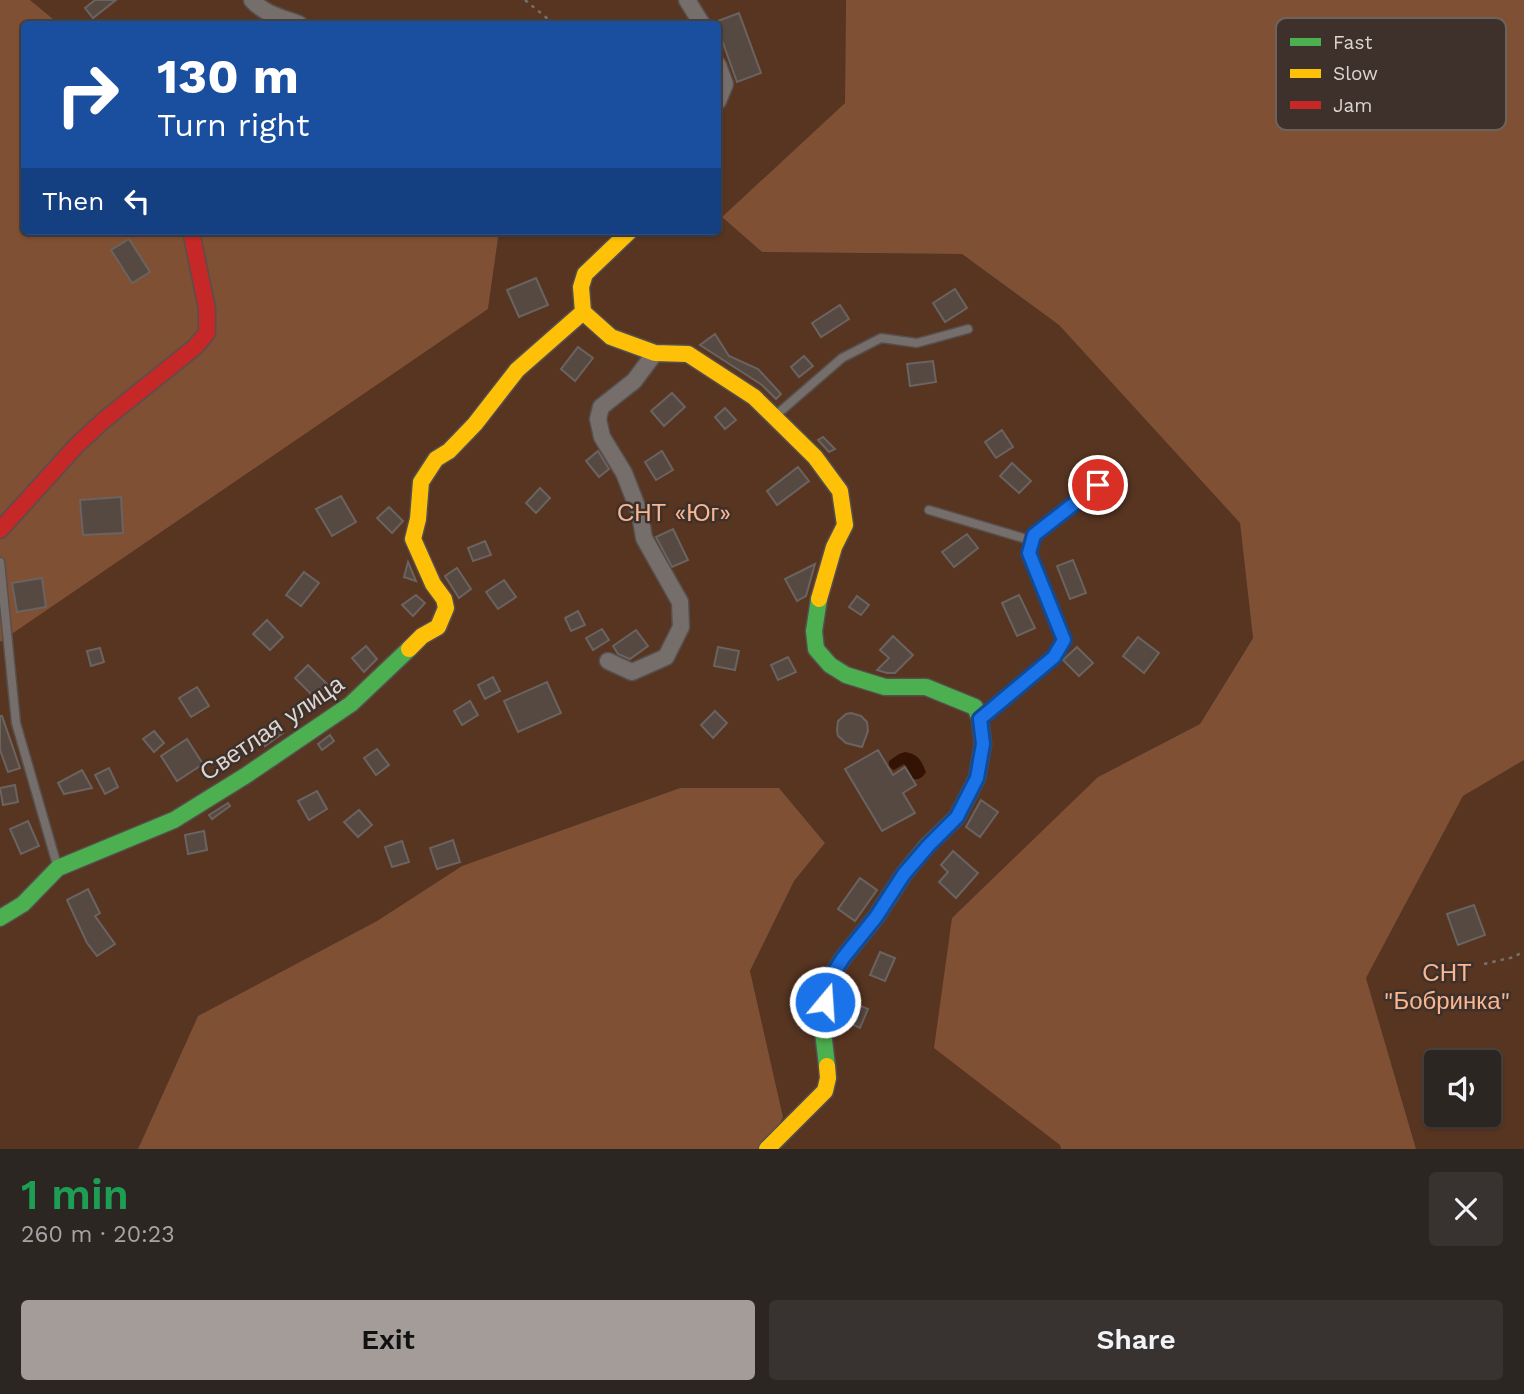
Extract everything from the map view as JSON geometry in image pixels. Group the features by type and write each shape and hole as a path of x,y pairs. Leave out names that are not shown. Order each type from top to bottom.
{"street":[{"path":"252,0 254,4 275,16 290,21"},
{"path":"687,0 700,21"},
{"path":"721,73 725,84 721,94"},
{"path":"0,530 77,445 195,347 207,333 207,309 192,235"},
{"path":"627,235 585,274 581,287 583,312 611,337 655,353 688,354 754,397 815,457 840,491 845,525 834,547 820,595 814,631 816,649 830,665 846,675 885,687 926,687 975,707 980,719 983,744 977,778 957,817 904,874 828,982 822,1023 828,1078 825,1091 767,1149"},
{"name":"Светлая улица","path":"0,918 23,904 58,868 174,820 233,784 351,704 422,636 438,627 446,608 444,599 433,584 413,539 418,519 421,482 436,459 449,451 475,424 517,370 583,312"},
{"path":"608,661 632,672 666,657 681,627 680,602 644,538 640,514 624,473 602,437 598,419 601,407 634,381 655,353"}],"lane":[{"path":"775,416 842,358 881,338 917,342 968,329"},
{"path":"980,719 1054,657 1064,640 1029,553 1034,535 1098,485"},
{"path":"929,510 1033,541"},
{"path":"0,562 16,723 58,868"}],"path":[{"path":"526,0 550,21"},
{"path":"1484,964 1514,957 1524,951"}],"green space":[{"name":"СНТ «Юг»","path":"30,0 846,0 845,103 722,217 762,252 962,254 1059,325 1240,523 1253,637 1200,724 1098,777 1061,1149 768,1149 783,1117 750,971 794,881 825,843 779,788 680,788 462,866 377,921 198,1016 138,1149 0,1149 0,642 488,309 498,235 721,235 721,21 55,21"},
{"name":"СНТ \"Бобринка\"","path":"1524,760 1524,1149 1416,1149 1366,978 1463,796"}],"shaded area":[{"path":"0,0 30,0 55,21 21,21 21,235 498,235 488,309 0,642"},
{"path":"846,0 1524,0 1524,760 1463,796 1366,978 1416,1149 1061,1149 1060,1145 934,1048 952,918 1098,777 1200,724 1253,638 1240,523 1059,325 962,254 762,252 722,217 845,103"},
{"path":"905,752 913,754 921,761 926,772 921,778 913,779 904,764 894,770 890,767 889,761"},
{"path":"680,788 779,788 825,843 794,881 750,971 783,1117 768,1149 138,1149 198,1016 377,921 462,866"}],"building":[{"path":"95,0 116,0 93,18 85,8"},
{"path":"739,13 761,73 737,82 721,37 721,21 718,21"},
{"path":"129,239 150,272 132,283 111,250"},
{"path":"536,278 548,305 519,317 507,290"},
{"path":"955,289 967,308 945,322 933,303"},
{"path":"840,305 849,319 821,337 812,323"},
{"path":"715,334 729,356 758,369 781,394 776,399 762,385 700,345"},
{"path":"578,347 593,358 575,381 561,369"},
{"path":"804,356 813,366 799,377 791,367"},
{"path":"933,361 936,382 910,386 907,364"},
{"path":"672,393 685,407 664,426 651,411"},
{"path":"725,408 736,420 725,429 715,417"},
{"path":"1002,430 1013,447 996,458 985,442"},
{"path":"823,437 835,449 829,452 818,440"},
{"path":"598,451 609,469 599,477 586,461"},
{"path":"662,451 673,470 656,480 645,462"},
{"path":"1012,463 1031,481 1019,493 1000,476"},
{"path":"798,467 809,481 777,505 767,491"},
{"path":"540,488 550,498 536,513 526,503"},
{"path":"341,496 356,522 332,536 316,509"},
{"path":"121,497 123,533 83,535 80,500"},
{"path":"389,507 403,521 392,533 377,518"},
{"path":"673,529 688,560 672,567 656,537"},
{"path":"967,534 978,548 954,567 942,552"},
{"path":"485,541 491,555 473,561 468,548"},
{"path":"1073,560 1086,593 1070,599 1057,566"},
{"path":"408,562 416,581 404,577"},
{"path":"815,564 806,596 797,601 785,579"},
{"path":"457,568 471,589 459,598 445,576"},
{"path":"304,572 319,583 301,606 286,595"},
{"path":"42,578 46,607 17,612 12,583"},
{"path":"504,580 516,597 498,609 486,592"},
{"path":"416,595 425,603 413,616 402,605"},
{"path":"1019,595 1035,628 1017,636 1002,603"},
{"path":"857,596 869,605 861,615 849,607"},
{"path":"578,611 585,625 571,631 565,618"},
{"path":"267,620 283,637 270,650 253,634"},
{"path":"602,629 609,640 593,650 586,638"},
{"path":"636,630 648,646 630,659 618,654 613,646"},
{"path":"893,636 913,655 895,673 877,670 889,658 880,650"},
{"path":"1138,637 1159,653 1144,673 1123,656"},
{"path":"366,646 377,659 364,672 352,658"},
{"path":"718,647 739,651 735,670 714,666"},
{"path":"1077,647 1093,663 1079,676 1063,660"},
{"path":"100,648 104,662 91,666 87,651"},
{"path":"788,657 796,672 778,680 771,665"},
{"path":"308,665 327,684 314,697 295,678"},
{"path":"493,677 500,691 485,699 478,685"},
{"path":"547,682 561,713 518,732 504,701"},
{"path":"197,687 209,706 191,717 179,698"},
{"path":"470,701 478,715 462,725 454,711"},
{"path":"715,711 727,723 713,738 701,725"},
{"path":"851,713 861,716 867,722 868,731 862,747 846,743 838,736 838,721"},
{"path":"0,716 20,768 8,772 0,750"},
{"path":"277,724 283,733 265,746 259,736"},
{"path":"154,731 164,743 154,752 143,739"},
{"path":"330,735 334,741 322,750 318,744"},
{"path":"187,739 203,764 177,781 161,756"},
{"path":"377,749 389,765 376,775 364,758"},
{"path":"878,750 893,775 905,767 916,785 903,793 915,813 882,831 845,769"},
{"path":"109,768 118,787 105,794 95,775"},
{"path":"82,770 92,788 64,794 58,783"},
{"path":"15,785 18,802 3,805 0,788"},
{"path":"317,791 327,809 309,820 298,801"},
{"path":"981,800 998,812 980,837 966,827"},
{"path":"228,803 230,806 212,819 209,815"},
{"path":"359,810 372,825 358,837 344,822"},
{"path":"28,821 39,846 21,854 10,829"},
{"path":"204,831 207,850 188,854 185,835"},
{"path":"453,840 460,862 437,869 430,848"},
{"path":"402,841 409,862 392,867 385,847"},
{"path":"953,851 978,873 956,898 939,882 948,872 941,865"},
{"path":"860,878 877,890 855,921 838,909"},
{"path":"88,889 100,913 95,916 115,944 97,956 87,943 67,900"},
{"path":"1474,905 1485,935 1458,945 1447,914"},
{"path":"880,952 895,958 885,981 870,975"},
{"path":"849,1001 868,1009 860,1028 841,1019"}],"traffic: fast":[{"path":"819,599 814,631 816,649 830,665 846,675 885,687 926,687 975,707 980,719 983,744 977,778 957,817 927,846 904,874 828,982 822,1023 827,1066"},
{"path":"0,918 23,904 58,868 174,820 245,776 351,704 409,649"}],"traffic: slow":[{"path":"409,649 422,636 438,627 446,608 413,539 418,519 421,482 436,459 449,451 475,424 517,370 583,312 581,287 585,274 626,235"},
{"path":"583,312 611,337 655,353 688,354 754,397 815,457 840,491 845,525 834,547 819,599"},
{"path":"767,1149 825,1091 827,1066"}],"traffic: jam":[{"path":"0,530 77,445 195,347 207,333 207,309 192,235"}],"route":[{"path":"825,1002 828,982 843,958 876,917 904,874 957,817 977,778 983,744 980,719 1054,657 1064,640 1029,553 1034,535 1098,485"}]}
